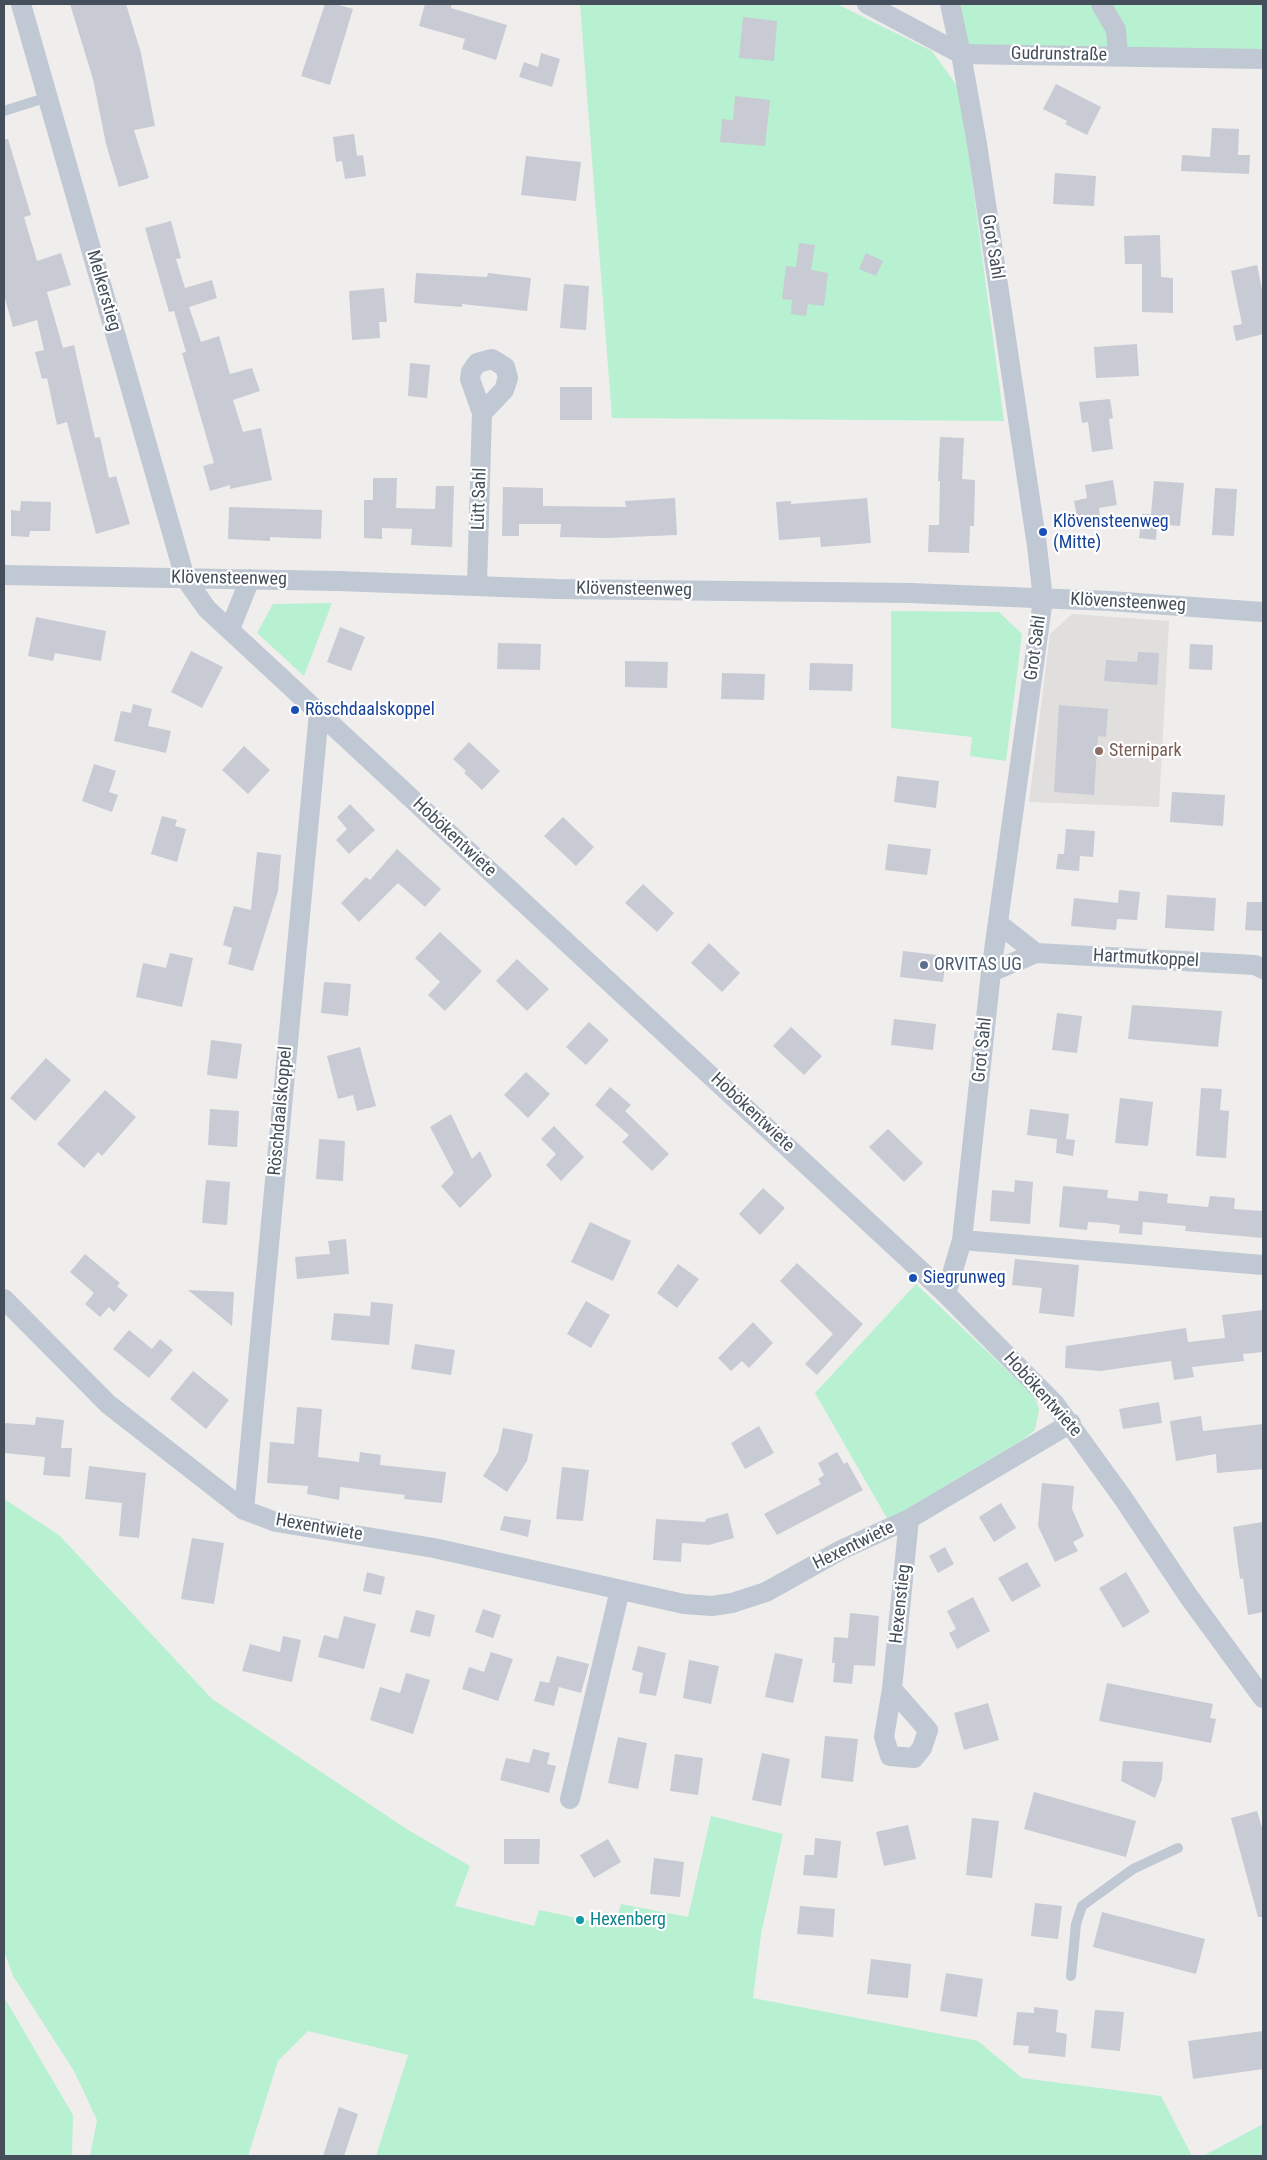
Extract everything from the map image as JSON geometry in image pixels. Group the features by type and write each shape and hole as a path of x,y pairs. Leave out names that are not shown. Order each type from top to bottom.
{"street":[{"name":"Melkerstieg","path":"21,4 185,578"},
{"name":"Gudrunstraße","path":"867,4 962,54 1118,55 1263,59"},
{"name":"Grot Sahl","path":"946,1294 962,1240 992,972 1043,599 1034,521 962,54 950,4"},
{"path":"1101,4 1116,30 1118,55"},
{"name":"Lütt Sahl","path":"477,584 482,413"},
{"name":"Klövensteenweg","path":"4,575 477,584 557,589 910,593 1110,601 1263,612"},
{"name":"Hobökentwiete","path":"185,578 207,609 230,628 319,713 946,1294 1055,1404 1071,1423 1189,1597 1263,1698"},
{"path":"230,628 250,579"},
{"name":"Röschdaalskoppel","path":"244,1510 319,713"},
{"path":"999,924 1036,953"},
{"name":"Hartmutkoppel","path":"992,972 1036,953 1260,965"},
{"path":"962,1240 1263,1265"},
{"name":"Hexentwiete","path":"4,1299 108,1404 244,1510 276,1522 434,1548 684,1604 712,1606 732,1603 766,1592 841,1550 910,1519 1071,1423"},
{"name":"Hexenstieg","path":"892,1689 910,1519"},
{"path":"570,1799 620,1590"}],"lane":[{"path":"4,111 48,97"},
{"path":"1072,1976 1076,1924 1082,1906 1133,1869 1178,1848"}],"shaded area":[{"name":"Sternipark","path":"1072,614 1169,621 1159,807 1029,802 1050,634"}],"green space":[{"path":"580,4 837,4 932,51 960,90 1004,421 612,418"},
{"path":"950,4 1263,5 1263,59 961,54"},
{"path":"332,603 304,676 257,633 273,604"},
{"path":"891,611 999,612 1022,634 1006,761 970,756 972,737 891,728"},
{"path":"916,1284 1030,1392 1036,1400 1039,1410 1035,1430 1024,1439 888,1520 815,1393"},
{"path":"4,1499 59,1535 212,1699 408,1830 470,1866 455,1906 534,1926 539,1910 615,1926 621,1904 688,1917 711,1816 783,1834 761,1934 753,1998 978,2041 1022,2078 1161,2096 1192,2156 376,2156 408,2055 308,2031 278,2061 248,2156 90,2156 97,2120 74,2071 13,1976 4,1951"},
{"path":"4,1997 73,2115 72,2156 4,2156"},
{"path":"1263,2124 1263,2156 1203,2156"}],"building":[{"path":"70,4 126,4 141,53 155,126 134,130 149,178 119,187 106,144 93,79"},
{"path":"325,4 335,4 353,9 330,85 301,76"},
{"path":"425,4 452,4 451,8 507,25 496,60 462,49 465,39 419,26"},
{"path":"743,17 777,21 774,61 739,58"},
{"path":"541,53 560,59 552,87 519,77 524,62 538,67"},
{"path":"1056,84 1101,107 1087,135 1065,124 1067,121 1043,109"},
{"path":"735,96 770,100 765,146 720,142 722,119 733,120"},
{"path":"1212,128 1239,129 1238,155 1250,155 1249,174 1181,171 1182,155 1210,157"},
{"path":"354,134 357,156 363,155 366,176 345,179 342,161 336,162 333,137"},
{"path":"4,139 8,139 31,215 24,217 37,261 61,253 71,285 47,292 63,348 74,345 95,438 100,437 109,478 116,476 130,524 96,534 67,422 57,425 47,378 42,379 35,352 44,350 37,320 13,327 4,295"},
{"path":"526,156 581,162 576,201 521,195"},
{"path":"1055,173 1096,176 1094,206 1053,204"},
{"path":"171,221 181,258 176,259 185,288 212,280 217,298 189,307 201,342 219,336 230,374 252,368 260,391 233,400 243,432 261,428 272,480 230,489 230,485 210,491 203,466 214,463 182,353 186,352 174,311 169,312 145,228"},
{"path":"1160,235 1161,277 1173,278 1173,313 1142,312 1142,264 1125,264 1124,236"},
{"path":"799,243 815,245 811,270 828,273 824,306 808,304 806,316 791,314 792,300 782,299 786,266 796,267"},
{"path":"866,253 883,261 876,276 859,269"},
{"path":"1257,265 1263,294 1263,334 1236,341 1233,326 1242,324 1231,271"},
{"path":"416,273 487,277 488,273 531,278 527,311 462,304 462,307 414,303"},
{"path":"564,284 589,286 586,330 560,328"},
{"path":"384,288 387,322 379,322 380,338 352,340 349,291"},
{"path":"1137,344 1139,376 1096,378 1094,347"},
{"path":"410,363 430,365 427,398 408,396"},
{"path":"560,387 592,387 592,420 560,420"},
{"path":"1110,399 1113,418 1109,419 1113,449 1092,452 1088,422 1082,423 1079,402"},
{"path":"940,437 964,438 962,479 975,480 974,526 970,526 969,553 928,552 929,525 939,525"},
{"path":"373,478 397,478 396,508 435,509 436,486 454,486 452,547 411,545 412,529 382,528 382,539 364,538 364,500 373,500"},
{"path":"1113,480 1117,505 1099,508 1101,524 1079,527 1074,501 1087,498 1085,485"},
{"path":"1154,481 1184,483 1180,526 1157,524 1156,540 1139,538 1142,514 1151,514"},
{"path":"503,487 543,488 543,506 626,507 625,501 675,498 677,535 606,538 560,537 561,524 519,524 519,536 502,536"},
{"path":"1215,488 1237,489 1234,536 1212,535"},
{"path":"867,498 871,543 821,547 820,537 779,540 776,502 791,501 791,504"},
{"path":"21,501 51,502 50,531 30,531 29,537 11,536 11,510 20,511"},
{"path":"229,507 322,510 321,539 270,537 270,541 228,539"},
{"path":"36,617 106,631 101,661 55,653 53,661 28,656"},
{"path":"340,627 365,637 351,671 327,662"},
{"path":"498,643 541,644 540,670 497,669"},
{"path":"1190,644 1213,645 1212,670 1189,669"},
{"path":"191,651 223,667 202,708 171,692"},
{"path":"1138,652 1159,653 1157,685 1104,681 1106,660 1137,662"},
{"path":"625,661 668,662 667,688 625,687"},
{"path":"810,663 853,664 852,691 809,690"},
{"path":"722,673 765,674 764,700 721,699"},
{"path":"133,704 152,709 148,726 171,731 166,753 114,741 121,711 131,713"},
{"path":"1059,705 1108,709 1106,737 1098,736 1094,795 1054,792"},
{"path":"469,742 500,771 482,790 464,773 466,771 453,759"},
{"path":"244,746 270,770 248,794 222,770"},
{"path":"94,764 116,771 109,792 118,795 112,812 82,801"},
{"path":"897,776 939,781 936,808 894,802"},
{"path":"1172,792 1225,795 1223,826 1170,822"},
{"path":"350,804 375,830 349,854 336,840 347,829 337,817"},
{"path":"162,816 177,820 175,826 186,829 177,862 151,854"},
{"path":"563,817 594,847 576,866 544,836"},
{"path":"1066,829 1095,831 1093,857 1080,856 1079,871 1056,869 1058,854 1064,854"},
{"path":"888,844 931,849 927,875 885,870"},
{"path":"397,849 441,889 425,907 398,883 359,922 341,903 366,877 370,880"},
{"path":"257,852 281,855 278,891 253,971 228,964 232,948 223,945 234,906 251,910"},
{"path":"643,884 674,913 657,932 625,903"},
{"path":"1119,890 1140,892 1137,920 1117,919 1116,930 1071,926 1074,898 1118,903"},
{"path":"1167,895 1216,898 1214,931 1165,928"},
{"path":"1247,902 1263,902 1263,931 1245,930"},
{"path":"440,932 482,971 445,1011 428,995 440,982 415,958"},
{"path":"709,943 740,973 722,992 691,963"},
{"path":"903,951 946,956 943,982 900,977"},
{"path":"170,953 193,958 182,1007 136,997 143,963 166,968"},
{"path":"517,959 549,989 527,1011 496,981"},
{"path":"324,982 351,984 348,1016 321,1013"},
{"path":"1132,1005 1222,1011 1218,1047 1128,1039"},
{"path":"1057,1013 1082,1016 1077,1053 1052,1050"},
{"path":"894,1019 936,1024 933,1050 891,1045"},
{"path":"589,1022 609,1040 586,1065 566,1047"},
{"path":"791,1027 822,1056 804,1075 773,1046"},
{"path":"211,1040 242,1044 237,1079 207,1075"},
{"path":"360,1047 376,1106 357,1111 353,1095 338,1099 327,1056"},
{"path":"46,1058 71,1080 35,1121 10,1098"},
{"path":"526,1072 550,1094 528,1118 504,1095"},
{"path":"610,1087 631,1105 625,1111 669,1154 652,1171 622,1142 629,1135 595,1105"},
{"path":"1201,1088 1222,1089 1220,1110 1229,1111 1226,1158 1196,1156"},
{"path":"105,1090 136,1117 102,1156 98,1152 84,1168 57,1144"},
{"path":"1120,1098 1153,1102 1148,1146 1115,1143"},
{"path":"210,1109 239,1111 237,1147 208,1145"},
{"path":"1030,1109 1069,1114 1066,1139 1075,1140 1073,1156 1056,1153 1057,1139 1027,1135"},
{"path":"451,1114 472,1159 480,1151 492,1176 460,1208 441,1186 454,1173 430,1127"},
{"path":"554,1126 584,1157 561,1181 546,1165 556,1154 541,1139"},
{"path":"888,1129 923,1163 904,1182 869,1147"},
{"path":"319,1139 345,1141 343,1181 316,1179"},
{"path":"206,1180 230,1182 227,1225 202,1223"},
{"path":"1015,1180 1033,1182 1030,1224 990,1221 992,1190 1014,1192"},
{"path":"1063,1186 1108,1190 1107,1198 1138,1201 1139,1191 1168,1194 1167,1203 1208,1207 1210,1196 1235,1198 1234,1209 1263,1211 1263,1238 1185,1231 1186,1226 1143,1222 1142,1235 1119,1233 1120,1225 1105,1223 1088,1222 1087,1230 1059,1227"},
{"path":"763,1188 785,1208 760,1235 739,1214"},
{"path":"590,1222 631,1241 613,1281 571,1262"},
{"path":"346,1239 349,1274 297,1279 295,1257 330,1254 328,1241"},
{"path":"85,1254 120,1283 117,1286 128,1295 114,1312 109,1307 100,1317 85,1304 94,1293 70,1272"},
{"path":"1015,1259 1079,1265 1074,1317 1039,1313 1042,1288 1012,1285"},
{"path":"797,1263 863,1324 817,1375 805,1364 833,1334 780,1281"},
{"path":"678,1264 699,1279 677,1308 657,1293"},
{"path":"188,1290 234,1292 232,1326"},
{"path":"586,1301 610,1315 591,1348 567,1334"},
{"path":"371,1302 393,1304 389,1345 331,1340 334,1313 370,1316"},
{"path":"1263,1310 1263,1352 1243,1354 1244,1361 1192,1367 1194,1377 1174,1380 1171,1361 1100,1371 1065,1368 1066,1346 1186,1328 1188,1342 1225,1338 1222,1315"},
{"path":"753,1322 773,1343 749,1368 742,1361 731,1371 718,1358"},
{"path":"129,1330 152,1349 160,1339 173,1350 149,1378 113,1349"},
{"path":"415,1344 455,1350 451,1375 411,1369"},
{"path":"193,1371 229,1400 206,1429 170,1399"},
{"path":"1159,1402 1162,1423 1123,1429 1119,1409"},
{"path":"297,1407 322,1409 318,1457 359,1462 360,1452 381,1455 380,1465 446,1472 442,1503 404,1499 405,1495 340,1487 339,1500 307,1494 308,1486 267,1483 270,1442 294,1444"},
{"path":"1201,1416 1203,1431 1263,1424 1263,1469 1217,1473 1216,1454 1176,1461 1170,1421"},
{"path":"36,1417 64,1420 61,1448 72,1448 70,1477 43,1475 45,1457 4,1453 4,1423 35,1425"},
{"path":"759,1426 774,1453 745,1469 731,1443"},
{"path":"503,1428 533,1434 527,1461 507,1492 483,1476 498,1452"},
{"path":"837,1452 844,1464 847,1462 863,1490 777,1535 764,1514 821,1484 818,1479 824,1475 818,1463"},
{"path":"89,1466 146,1473 139,1538 119,1536 122,1503 85,1499"},
{"path":"562,1467 589,1470 583,1521 556,1519"},
{"path":"1042,1483 1074,1486 1072,1509 1084,1536 1073,1542 1078,1551 1055,1562 1038,1526"},
{"path":"1001,1503 1016,1528 994,1542 979,1517"},
{"path":"728,1513 734,1538 709,1545 682,1543 681,1562 653,1560 656,1519 705,1522 706,1519"},
{"path":"504,1516 531,1520 528,1537 500,1530"},
{"path":"1262,1522 1263,1612 1248,1615 1243,1578 1240,1579 1233,1527"},
{"path":"192,1538 224,1543 214,1604 181,1599"},
{"path":"945,1547 954,1564 938,1573 929,1556"},
{"path":"1027,1562 1041,1586 1012,1602 998,1578"},
{"path":"367,1572 385,1577 381,1595 363,1591"},
{"path":"1126,1572 1150,1612 1123,1628 1099,1588"},
{"path":"973,1597 990,1631 957,1649 949,1633 956,1629 947,1611"},
{"path":"483,1609 501,1615 493,1638 475,1632"},
{"path":"416,1610 435,1615 430,1637 410,1632"},
{"path":"850,1613 879,1616 875,1666 854,1665 852,1684 833,1682 835,1663 832,1663 834,1637 848,1638"},
{"path":"344,1616 376,1624 364,1669 318,1657 324,1635 338,1639"},
{"path":"283,1636 301,1640 292,1682 242,1671 250,1644 280,1652"},
{"path":"638,1646 666,1653 656,1696 639,1693 643,1673 632,1670"},
{"path":"491,1652 513,1659 498,1701 462,1689 469,1667 484,1672"},
{"path":"775,1653 803,1659 793,1703 765,1697"},
{"path":"557,1656 589,1664 581,1693 559,1687 554,1706 534,1701 540,1681 549,1683"},
{"path":"689,1660 719,1666 711,1704 683,1698"},
{"path":"406,1673 430,1680 413,1734 370,1720 380,1687 400,1693"},
{"path":"1107,1683 1213,1704 1210,1718 1216,1719 1211,1743 1099,1721"},
{"path":"988,1703 999,1740 964,1750 954,1713"},
{"path":"825,1736 858,1739 853,1782 821,1778"},
{"path":"618,1737 647,1743 638,1789 608,1783"},
{"path":"533,1749 550,1753 547,1764 556,1766 549,1793 500,1780 506,1758 529,1763"},
{"path":"762,1753 790,1759 781,1806 752,1800"},
{"path":"675,1754 703,1758 698,1795 670,1791"},
{"path":"1123,1761 1163,1762 1162,1779 1155,1798 1121,1781"},
{"path":"1034,1792 1136,1821 1126,1857 1024,1829"},
{"path":"1257,1811 1263,1831 1263,1917 1258,1917 1231,1818"},
{"path":"972,1818 999,1821 992,1878 966,1875"},
{"path":"908,1825 916,1859 884,1866 876,1832"},
{"path":"815,1838 841,1841 837,1878 803,1875 805,1855 814,1855"},
{"path":"504,1839 540,1839 539,1864 504,1864"},
{"path":"608,1839 621,1862 594,1878 580,1855"},
{"path":"654,1858 684,1862 680,1897 650,1894"},
{"path":"1035,1903 1062,1906 1058,1939 1031,1936"},
{"path":"800,1906 835,1909 833,1937 797,1934"},
{"path":"1102,1912 1205,1939 1196,1974 1093,1947"},
{"path":"871,1959 911,1964 908,1998 867,1994"},
{"path":"946,1973 983,1979 977,2017 940,2011"},
{"path":"1034,2007 1058,2010 1056,2032 1067,2034 1065,2057 1028,2053 1029,2046 1013,2045 1017,2012 1034,2013"},
{"path":"1095,2010 1124,2012 1120,2051 1091,2048"},
{"path":"1263,2031 1263,2069 1193,2079 1188,2041"},
{"path":"339,2107 358,2114 344,2156 323,2156"}],"place":[{"name":"Klövensteenweg (Mitte)","path":"1043,532"},
{"name":"Röschdaalskoppel","path":"295,710"},
{"name":"Sternipark","path":"1099,751"},
{"name":"ORVITAS UG","path":"924,965"},
{"name":"Siegrunweg","path":"913,1278"},
{"name":"Hexenberg","path":"580,1920"}]}
